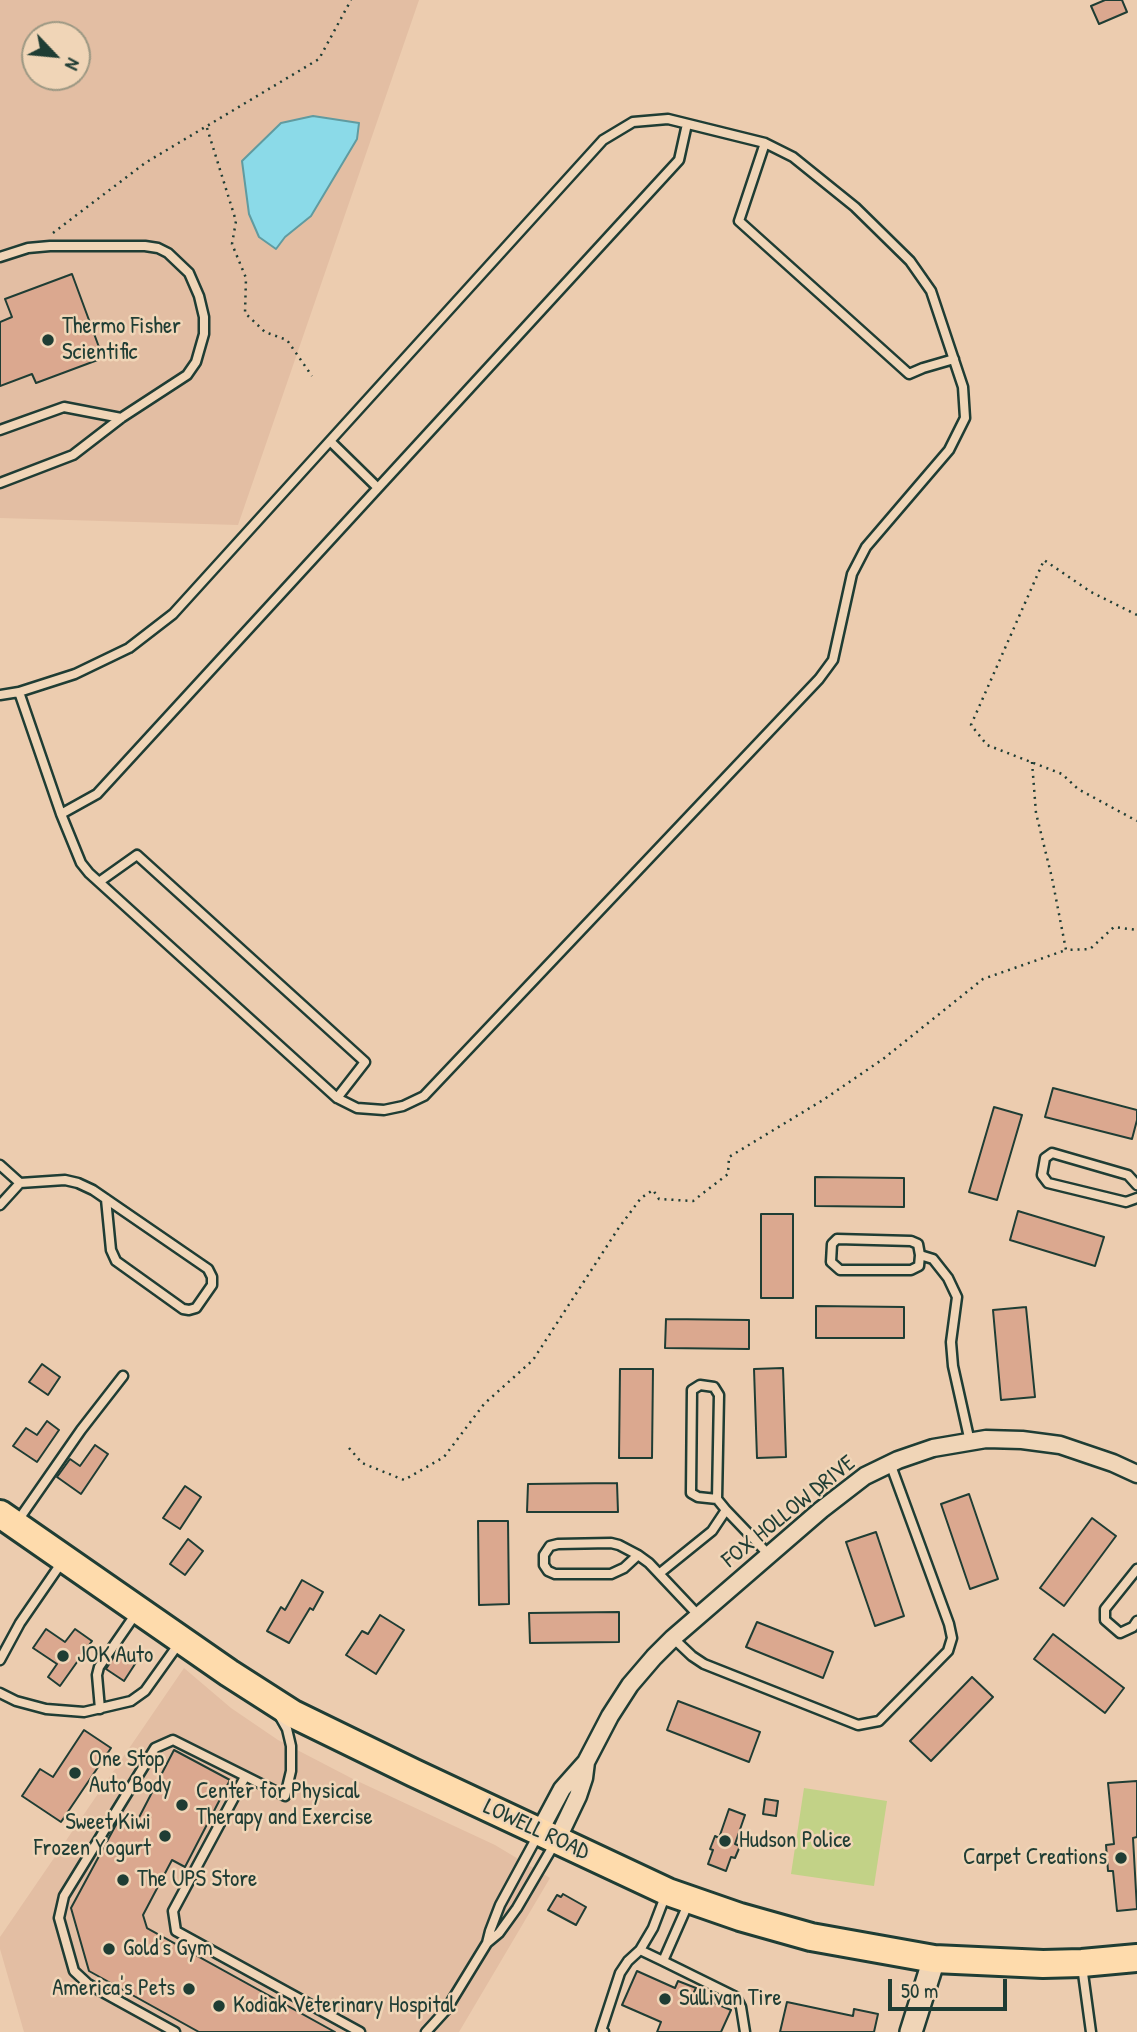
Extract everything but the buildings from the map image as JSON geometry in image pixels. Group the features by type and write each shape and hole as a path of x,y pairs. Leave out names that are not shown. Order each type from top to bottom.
{"main road":[{"name":"LOWELL ROAD","path":"8,1519 269,1700 331,1734 679,1896 811,1937 934,1959 1082,1963 1137,1958"}],"street":[{"name":"FOX HOLLOW DRIVE","path":"548,1836 562,1789 586,1762 630,1685 673,1639 835,1498 865,1476 890,1463 933,1448 986,1440 1022,1440 1059,1445 1137,1474"},
{"path":"911,2032 934,1959"}],"lane":[{"path":"0,695 19,692 75,674 129,648 173,614 603,140 633,122 668,119 765,143 793,157 855,207 909,261 931,291 963,387 965,418 949,450 866,547 852,575 834,660 424,1096 403,1106 384,1110 357,1108 337,1098 81,863 61,814 19,692"},
{"path":"61,814 96,794 679,160 687,124"},
{"path":"765,143 739,221 909,374 954,359"},
{"path":"0,257 28,248 158,248 169,253 189,273 204,317 204,334 196,362 187,375 121,418 72,455 0,483"},
{"path":"0,430 64,407 121,418"},
{"path":"330,441 378,488"},
{"path":"99,882 137,855 147,863 365,1062 337,1098"},
{"path":"1137,1185 1128,1175 1052,1153 1045,1158 1042,1175 1048,1183 1126,1202 1137,1198"},
{"path":"0,1165 20,1183"},
{"path":"0,1205 20,1183 65,1180 85,1186 106,1199 208,1269 212,1286 196,1308 183,1310 116,1261 111,1250 106,1199"},
{"path":"837,1239 911,1241 918,1244 920,1255 919,1266 911,1270 840,1270 831,1262 831,1244 837,1239"},
{"path":"920,1255 933,1259 948,1278 957,1297 951,1342 970,1442"},
{"path":"8,1519 123,1376"},
{"path":"718,1499 698,1497 691,1493 692,1390 700,1385 714,1387 719,1395 718,1499 770,1556"},
{"path":"673,1639 704,1664 858,1725 879,1721 947,1651 951,1638 949,1625 890,1463"},
{"path":"660,1573 712,1531 726,1510"},
{"path":"638,1555 624,1568 611,1574 555,1574 548,1572 544,1564 544,1555 550,1546 611,1543 638,1555 660,1573 699,1616"},
{"path":"0,1660 20,1622 64,1559"},
{"path":"1137,1569 1105,1609 1105,1620 1120,1633 1133,1627 1137,1621"},
{"path":"100,1709 97,1675 99,1667 138,1609"},
{"path":"0,1693 16,1701 46,1709 84,1712 131,1701 145,1691 181,1640"},
{"path":"175,2032 88,1984 74,1971 59,1918 64,1895 155,1748 173,1740 285,1796 291,1771 291,1746 287,1729 269,1700"},
{"path":"245,1777 173,1911 176,1931 360,2032"},
{"path":"487,1943 499,1933 517,1908 548,1836"},
{"path":"426,2032 446,2010 487,1943 500,1905 548,1836"},
{"path":"604,2032 601,2031 620,1973 679,1896"},
{"path":"663,1961 679,1896"},
{"path":"640,1950 736,1997 743,2014 745,2032"},
{"path":"1082,1963 1091,2032"}],"path":[{"path":"53,233 145,163 319,59 351,0"},
{"path":"207,126 236,221 232,244 246,278 245,313 265,332 287,340 312,376"},
{"path":"1137,615 1091,592 1044,560 971,725 987,745 1062,774 1078,789 1137,821"},
{"path":"1032,762 1036,813 1066,950"},
{"path":"349,1448 362,1463 404,1480 444,1457 484,1404 533,1360 641,1198 653,1190 659,1199 692,1200 728,1174 729,1157 823,1100 883,1059 983,978 1066,950 1090,949 1114,927 1137,930"}],"shaded area":[{"path":"0,0 419,0 238,525 0,518"},
{"path":"184,1668 231,1708 278,1740 353,1779 495,1845 550,1878 459,2032 24,2032 0,1949 0,1937"}],"green space":[{"path":"804,1788 887,1801 874,1886 791,1874"}],"water":[{"path":"313,116 359,123 357,139 311,216 285,237 276,249 259,237 249,214 242,161 281,123"}],"place":[{"name":"Thermo Fisher Scientific","path":"48,340"},
{"name":"JOK Auto","path":"63,1656"},
{"name":"One Stop Auto Body","path":"75,1773"},
{"name":"Center for Physical Therapy and Exercise","path":"182,1805"},
{"name":"Sweet Kiwi Frozen Yogurt","path":"165,1836"},
{"name":"Hudson Police","path":"725,1841"},
{"name":"Carpet Creations","path":"1121,1858"},
{"name":"The UPS Store","path":"123,1880"},
{"name":"Gold's Gym","path":"109,1949"},
{"name":"America's Pets","path":"189,1989"},
{"name":"Sullivan Tire","path":"665,1999"},
{"name":"Kodiak Veterinary Hospital","path":"219,2006"}]}
